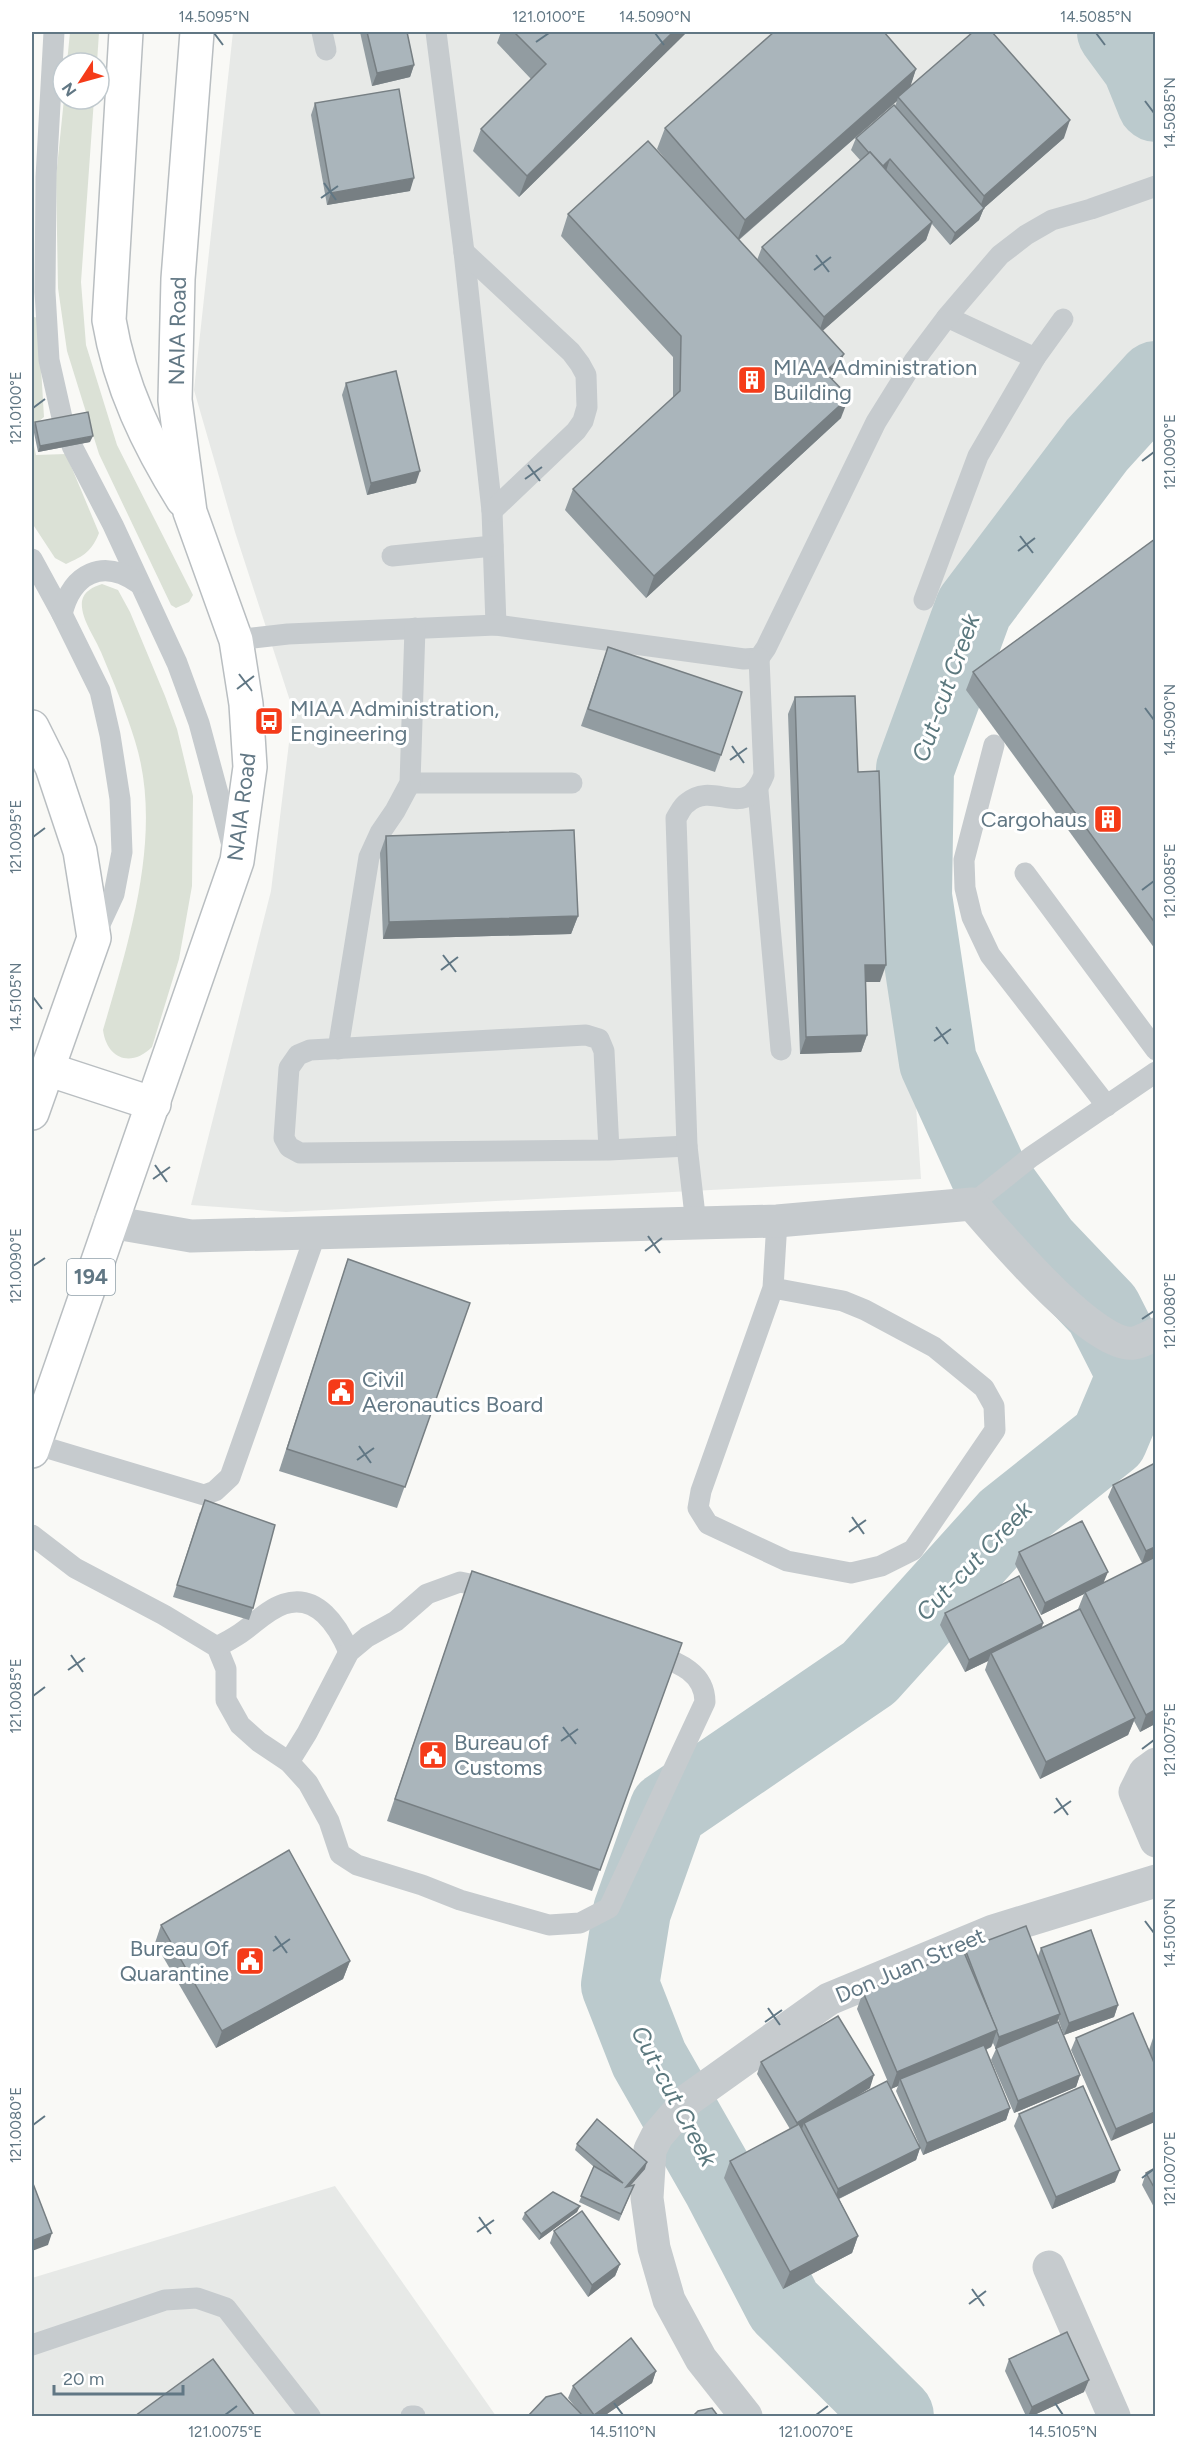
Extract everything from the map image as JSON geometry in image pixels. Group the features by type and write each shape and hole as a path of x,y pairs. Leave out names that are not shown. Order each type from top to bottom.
{"main road":[{"path":"126,32 109,320 114,352 141,424 163,468 190,512"},
{"name":"NAIA Road","path":"33,1448 237,861 250,767 246,704 236,640 190,512 175,400 177,279 197,32"},
{"path":"32,727 52,767 80,851 94,938 32,1113"},
{"path":"47,1069 154,1104"}],"street":[{"path":"110,1222 191,1236 696,1224 777,1221 977,1201 1047,1286 1096,1330 1134,1339"},
{"path":"1155,1764 1145,1772 1135,1792 1155,1841"},
{"name":"Don Juan Street","path":"746,2416 701,2359 669,2300 654,2248 647,2198 650,2150 657,2136 689,2099 829,1999 993,1931 1155,1881"},
{"path":"1049,2267 1113,2416"}],"lane":[{"path":"54,32 38,296 63,422"},
{"path":"436,32 464,252 492,511 496,625"},
{"path":"781,1050 758,790 764,775 759,658 766,648 876,422 914,361 947,317 1000,255 1026,235 1052,220 1152,188"},
{"path":"464,252 571,352 586,375 587,407 580,426 492,511"},
{"path":"947,317 1035,358"},
{"path":"924,600 978,456 1035,358 1063,319"},
{"path":"72,446 113,525 138,583 163,628 199,723 237,861"},
{"path":"392,556 493,546"},
{"path":"32,559 100,691 110,735 120,799 122,852 114,894 94,938"},
{"path":"62,614 66,597 76,583 90,574 107,570 124,573 138,583"},
{"path":"236,640 288,634 496,625 744,659 759,658"},
{"path":"338,1049 369,857 380,833 395,812 410,783 415,628"},
{"path":"994,745 964,860 965,888 972,917 990,955 1107,1106"},
{"path":"410,783 573,783"},
{"path":"696,1224 687,1146 676,818 687,802 703,795 744,799 758,790"},
{"path":"1025,873 1155,1050"},
{"path":"609,1150 604,1051 599,1039 586,1035 310,1050 298,1055 289,1068 284,1138 289,1147 300,1153 609,1150 687,1146"},
{"path":"977,1201 1024,1162 1155,1071"},
{"path":"773,1288 843,1301 865,1310 934,1347 984,1388 994,1406 995,1430 913,1550 881,1566 851,1573 787,1561 708,1524 698,1508 701,1491 773,1288 777,1221"},
{"path":"33,1448 204,1495 215,1491 230,1477 315,1233"},
{"path":"32,1535 75,1568 164,1615 216,1647 226,1670 226,1700 240,1725 259,1742 289,1762 308,1783 324,1811 340,1854 357,1865 422,1885 460,1900 549,1925 580,1923 609,1908 705,1702 705,1689 688,1667 634,1646"},
{"path":"289,1762 312,1725 349,1652 367,1636 396,1621 427,1594 460,1582 496,1590 517,1598"},
{"path":"216,1647 285,1604 304,1603 312,1605 329,1618 340,1630 349,1652"},
{"path":"32,2345 165,2300 197,2298 226,2308 310,2416"}],"shaded area":[{"path":"70,32 99,32 98,51 68,51"},
{"path":"233,32 1155,32 1155,386 932,665 892,753 921,1179 286,1212 191,1205 271,891 293,710 235,532 194,390"},
{"path":"63,111 93,111 81,282 86,345 117,445 193,595 189,602 176,608 171,605 99,454 67,351 58,288 56,177"},
{"path":"32,318 38,318 44,417 32,427"},
{"path":"32,437 36,455 66,454 99,533 87,552 66,564 55,558 32,523"},
{"path":"102,584 118,590 130,612 177,729 193,796 192,886 179,959 152,1047 136,1057 128,1058 115,1054 109,1048 103,1030 123,960 140,887 146,812 143,776 128,719 83,614 83,598 92,588"},
{"path":"335,2186 496,2416 32,2416 32,2278"}],"building":[{"path":"367,32 407,32 414,65 377,73"},
{"path":"514,32 673,32 527,176 481,129 546,64"},
{"path":"774,32 884,32 916,69 745,220 665,128"},
{"path":"973,32 992,32 1070,120 984,196 898,97"},
{"path":"399,89 414,178 331,193 315,103"},
{"path":"894,105 984,208 955,233 890,159 883,166 856,138"},
{"name":"MIAA Administration Building","path":"648,141 844,354 825,372 849,397 654,576 573,489 680,391 681,336 568,214"},
{"path":"870,152 932,222 824,317 762,247"},
{"path":"396,371 420,471 371,483 346,383"},
{"path":"88,412 93,436 40,446 35,422"},
{"name":"Cargohaus","path":"1155,539 1155,923 973,672"},
{"path":"608,647 742,692 721,755 588,709"},
{"path":"855,696 858,772 879,771 886,965 865,965 867,1035 806,1037 795,697"},
{"path":"574,830 578,916 389,922 386,836"},
{"path":"348,1259 470,1303 405,1487 287,1449"},
{"path":"1155,1463 1155,1547 1146,1551 1113,1485"},
{"path":"205,1500 275,1525 253,1608 177,1585"},
{"path":"1082,1521 1108,1572 1045,1603 1019,1552"},
{"path":"1155,1557 1155,1710 1146,1715 1085,1592"},
{"path":"472,1571 682,1643 600,1870 395,1799"},
{"path":"1019,1576 1043,1623 969,1660 945,1613"},
{"path":"1080,1609 1135,1718 1046,1762 991,1653"},
{"name":"Bureau Of Quarantine","path":"289,1850 350,1961 222,2031 161,1925"},
{"path":"1026,1926 1060,2014 999,2037 965,1949"},
{"path":"1091,1930 1118,2005 1069,2023 1041,1948"},
{"path":"963,1950 997,2030 897,2072 863,1992"},
{"path":"1133,2013 1155,2065 1155,2112 1116,2129 1076,2038"},
{"path":"838,2016 874,2075 797,2123 761,2062"},
{"path":"1058,2022 1080,2075 1018,2101 996,2048"},
{"path":"984,2045 1010,2108 927,2143 900,2079"},
{"path":"887,2081 920,2148 838,2189 804,2123"},
{"path":"1083,2086 1120,2170 1056,2197 1019,2114"},
{"path":"597,2119 647,2162 626,2187 634,2185 621,2214 581,2196 594,2166 623,2183 577,2144"},
{"path":"799,2124 858,2236 790,2272 730,2161"},
{"path":"1155,2168 1155,2189 1146,2173"},
{"path":"32,2181 52,2233 32,2241"},
{"path":"553,2192 580,2206 541,2234 525,2213"},
{"path":"582,2211 620,2264 592,2285 554,2231"},
{"path":"1067,2332 1089,2380 1032,2407 1009,2359"},
{"path":"631,2338 656,2371 594,2415 573,2386"},
{"path":"213,2359 255,2416 135,2416"},
{"path":"561,2393 583,2416 528,2416 546,2397"},
{"path":"712,2408 718,2416 693,2416 698,2411"}],"waterway":[{"name":"Cut-cut Creek","path":"1116,32 1141,66 1156,103"},
{"name":"Cut-cut Creek","path":"895,2416 784,2306 722,2187 649,2059 620,1985 632,1911 668,1810 869,1673 1007,1520 1109,1439 1136,1375 1103,1310 1041,1245 988,1172 938,1062 913,896 915,769 974,608 1097,445 1156,380"}],"place":[{"name":"MIAA Administration Building","path":"752,380"},
{"name":"MIAA Administration, Engineering","path":"269,721"},
{"name":"Cargohaus","path":"1108,819"},
{"name":"Civil Aeronautics Board","path":"341,1392"},
{"name":"Bureau of Customs","path":"433,1755"},
{"name":"Bureau Of Quarantine","path":"250,1961"}]}
